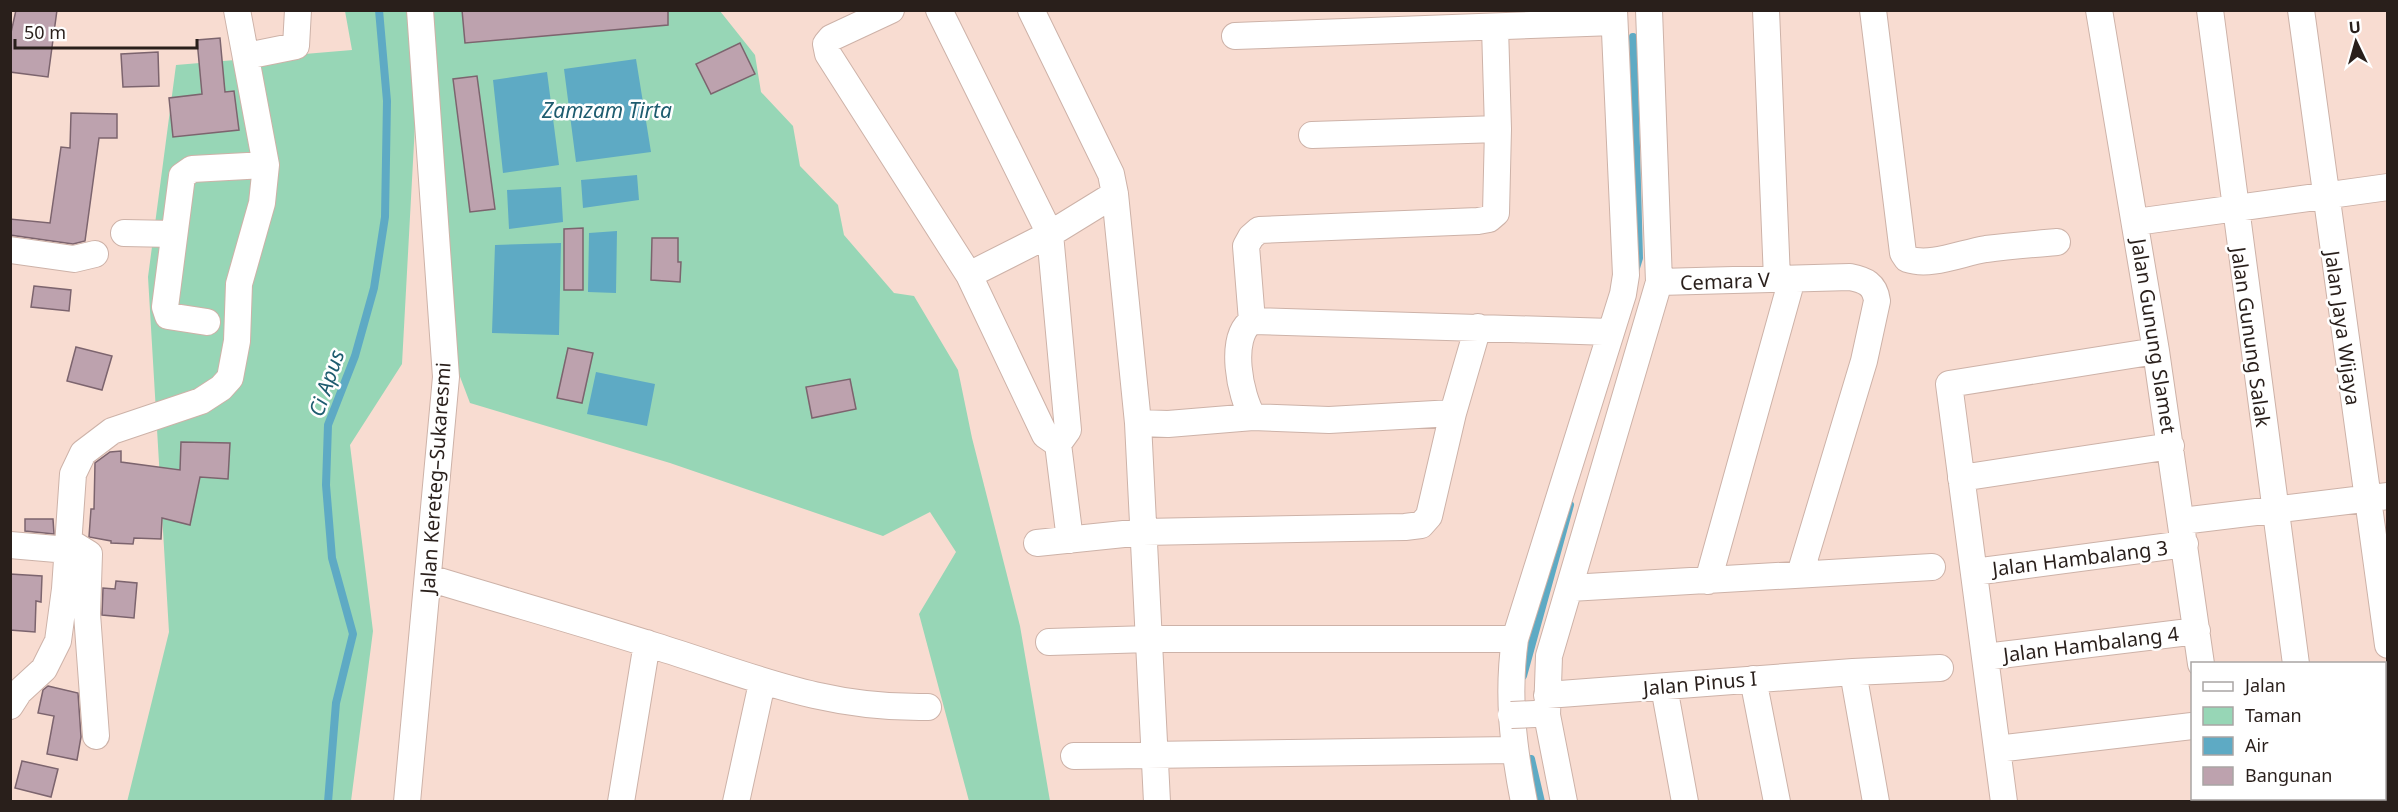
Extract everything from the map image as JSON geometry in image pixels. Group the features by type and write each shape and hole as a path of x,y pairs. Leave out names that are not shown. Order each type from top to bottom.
{"street":[{"path":"10,706 19,692 44,669 58,641 73,474 83,453 112,431 201,401 221,388 230,378 237,342 239,284 262,203 266,165 237,10"},
{"path":"247,56 296,46 298,10"},
{"name":"Jalan Kereteg–Sukaresmi","path":"407,801 446,377 420,10"},
{"path":"891,10 831,38 826,44 828,54 969,275 1045,435 1058,444"},
{"path":"939,10 1050,234 1068,430 1058,444 1070,540"},
{"path":"1031,10 1111,174 1153,424 1143,531 1157,801"},
{"path":"1524,801 1514,750 1549,656 1659,282 1649,10"},
{"path":"1708,580 1785,279 1766,10"},
{"path":"1873,10 1903,253 1906,259 1926,261 1985,249 2057,242"},
{"name":"Jalan Gunung Slamet","path":"2099,10 2136,222 2184,533 2201,662"},
{"name":"Jalan Gunung Salak","path":"2210,10 2234,208 2296,662"},
{"name":"Jalan Jaya Wijaya","path":"2301,10 2325,195 2377,497 2388,645"},
{"path":"1234,36 1495,27 1614,16 1627,253 1623,294 1515,639 1510,675 1530,712 1564,801"},
{"path":"1253,417 1246,406 1239,372 1242,332 1252,321 1246,246 1259,230 1489,219 1496,213 1498,129 1495,27"},
{"path":"1312,135 1498,129"},
{"path":"207,322 168,316 165,307 182,176 192,169 266,165"},
{"path":"2136,222 2388,187"},
{"path":"969,275 1050,234 1115,194"},
{"path":"124,233 174,234"},
{"path":"10,250 74,259 94,254"},
{"name":"Cemara V","path":"1659,282 1850,277 1864,280 1876,292 1877,301 1864,361 1800,574"},
{"path":"1252,321 1611,332"},
{"path":"1037,543 1143,531 1421,525 1429,516 1453,413 1478,327"},
{"path":"2004,801 1949,384 2156,351"},
{"path":"1153,424 1253,417 1329,420 1453,413"},
{"path":"1961,478 2171,446"},
{"name":"Jalan Hambalang 3","path":"1974,572 2184,533 2274,509 2377,497"},
{"path":"10,545 68,546 89,554 87,614 96,736"},
{"path":"1570,588 1932,567"},
{"path":"429,578 647,643 762,683 886,708 928,707"},
{"name":"Jalan Hambalang 4","path":"1985,657 2197,631"},
{"path":"1049,642 1150,639 1515,639"},
{"path":"621,801 647,643"},
{"name":"Jalan Pinus I","path":"1530,712 1664,687 1853,672 1940,669"},
{"path":"1853,672 1876,801"},
{"path":"1753,679 1777,801"},
{"path":"736,801 762,683"},
{"path":"1664,687 1685,801"},
{"path":"1997,749 2191,726"},
{"path":"1074,756 1154,753 1514,750"}],"green space":[{"path":"345,11 409,11 419,51 402,364 350,445 373,631 351,801 127,802 169,632 148,277 176,65 352,50"},
{"path":"434,11 720,11 755,55 761,92 793,126 800,166 838,205 844,235 894,293 914,296 958,370 972,438 1020,626 1050,801 969,801 919,614 956,552 930,512 883,536 670,463 470,403 443,332 420,27"}],"water":[{"name":"Zamzam Tirta","path":"636,59 651,152 576,162 564,69"},
{"path":"547,72 559,165 503,173 493,80"},
{"path":"637,175 639,200 583,208 581,180"},
{"path":"561,187 563,222 509,229 507,190"},
{"path":"617,231 616,293 588,292 589,233"},
{"path":"561,243 559,335 492,333 495,245"},
{"path":"596,372 655,384 647,426 587,414"}],"building":[{"path":"16,10 57,10 48,77 10,72 10,37"},
{"path":"462,10 668,10 668,25 465,43"},
{"path":"220,38 225,92 234,91 239,130 173,137 169,98 202,94 197,40"},
{"path":"740,43 755,74 711,94 696,64"},
{"path":"158,52 159,86 123,87 121,54"},
{"path":"477,76 495,209 470,212 453,79"},
{"path":"71,113 117,114 117,138 99,138 85,241 73,244 10,235 10,219 50,223 61,147 70,148"},
{"path":"583,228 583,290 564,290 564,229"},
{"path":"652,238 678,238 678,262 681,262 680,282 651,280"},
{"path":"34,286 71,290 69,311 31,307"},
{"path":"76,347 112,356 102,390 67,381"},
{"path":"568,348 593,353 582,403 557,398"},
{"path":"850,379 856,409 812,418 806,387"},
{"path":"181,442 230,443 228,479 200,477 190,525 162,518 161,539 134,538 133,544 111,543 111,541 89,537 91,509 94,509 95,463 110,452 121,451 121,462 180,470"},
{"path":"25,519 53,519 54,534 25,531"},
{"path":"10,574 42,576 41,602 36,601 35,632 10,630"},
{"path":"116,581 137,583 134,618 102,615 103,588 115,589"},
{"path":"48,686 78,693 81,737 77,760 47,754 54,716 38,713 43,690"},
{"path":"22,761 58,769 51,797 15,788"}],"waterway":[{"name":"Ci Apus","path":"328,802 336,703 353,634 332,558 326,485 328,425 355,356 374,288 385,217 387,101 379,10"},
{"path":"1633,37 1639,258 1635,271"},
{"path":"1523,676 1570,505"},
{"path":"1531,759 1541,802"}]}
